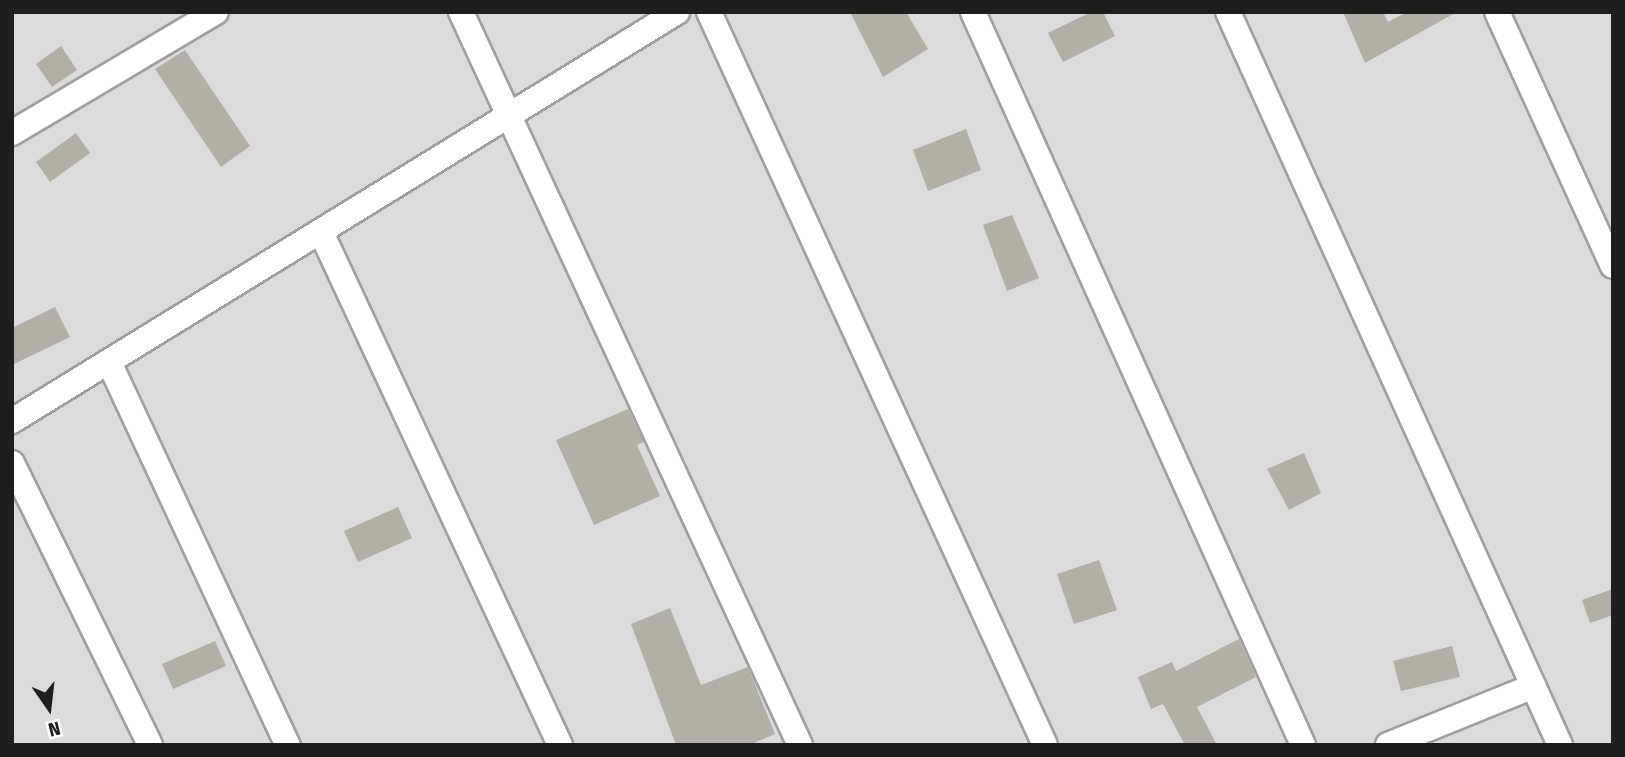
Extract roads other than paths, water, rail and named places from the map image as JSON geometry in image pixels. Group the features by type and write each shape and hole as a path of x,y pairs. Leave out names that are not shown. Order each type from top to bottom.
{"street":[{"path":"12,133 216,12"},
{"path":"461,12 800,745"},
{"path":"12,421 677,12"},
{"path":"709,12 1045,745"},
{"path":"973,12 1303,745"},
{"path":"1228,12 1560,745"},
{"path":"1497,12 1613,266"},
{"path":"321,232 560,745"},
{"path":"109,362 288,745"},
{"path":"12,463 150,745"},
{"path":"1388,745 1534,686"}]}
